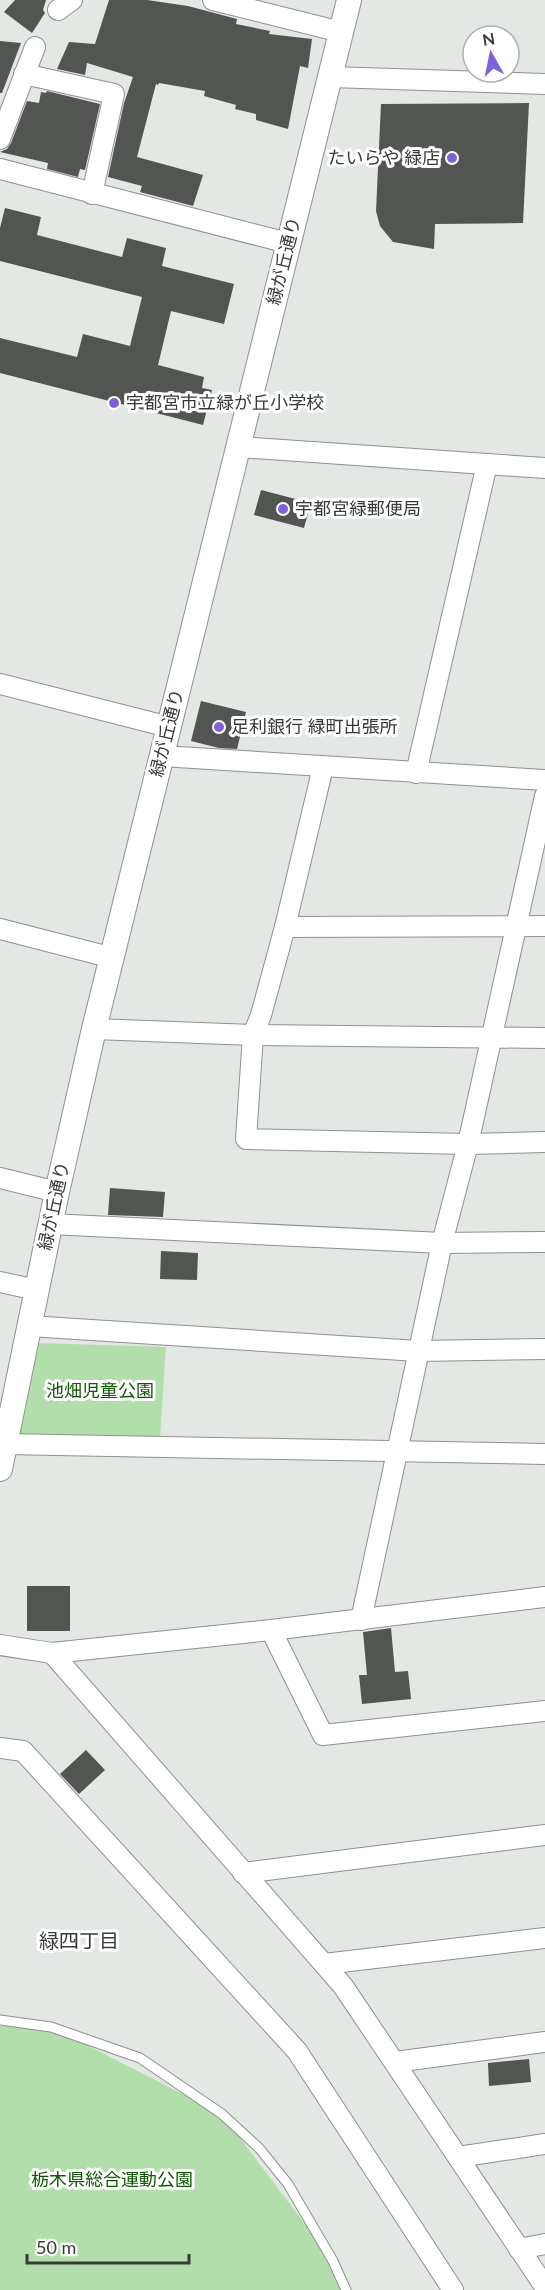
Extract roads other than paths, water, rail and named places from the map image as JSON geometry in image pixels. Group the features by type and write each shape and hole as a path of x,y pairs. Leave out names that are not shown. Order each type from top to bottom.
{"street":[{"path":"213,0 341,32"},
{"name":"緑が丘通り","path":"0,1469 50,1224 94,1029 349,0"},
{"path":"0,139 35,47"},
{"path":"24,74 114,94 92,194"},
{"path":"330,76 545,84"},
{"path":"0,169 288,243"},
{"path":"238,447 545,468"},
{"path":"416,773 487,464"},
{"path":"0,684 169,727"},
{"path":"162,756 545,780"},
{"path":"323,767 285,927 261,1015 253,1035 246,1139 468,1144 545,1142"},
{"path":"361,1620 442,1243 468,1144 515,927 544,808"},
{"path":"285,927 545,926"},
{"path":"0,929 113,958"},
{"path":"94,1029 253,1035 545,1038"},
{"path":"0,1178 57,1192"},
{"path":"50,1224 442,1243 545,1242"},
{"path":"0,1282 37,1290"},
{"path":"29,1326 418,1351 545,1350"},
{"path":"4,1444 545,1454"},
{"path":"0,1645 52,1653 361,1620 545,1597"},
{"path":"270,1630 323,1735 545,1711"},
{"path":"52,1653 343,1986 545,2287"},
{"path":"0,1748 22,1751 297,2051 453,2290"},
{"path":"243,1873 545,1835"},
{"path":"324,1964 545,1938"},
{"path":"394,2062 545,2042"},
{"path":"458,2157 545,2144"},
{"path":"519,2249 545,2244"}],"lane":[{"path":"0,2020 51,2027 140,2058 222,2114 259,2148 288,2184 333,2261 346,2290"}],"place":[{"name":"たいらや 緑店","path":"452,158"},
{"name":"宇都宮市立緑が丘小学校","path":"114,403"},
{"name":"宇都宮緑郵便局","path":"283,509"},
{"name":"足利銀行 緑町出張所","path":"219,727"}],"district":[{"name":"緑四丁目","path":"79,1941"}],"park label":[{"name":"池畑児童公園","path":"100,1391"},
{"name":"栃木県総合運動公園","path":"112,2180"}]}
